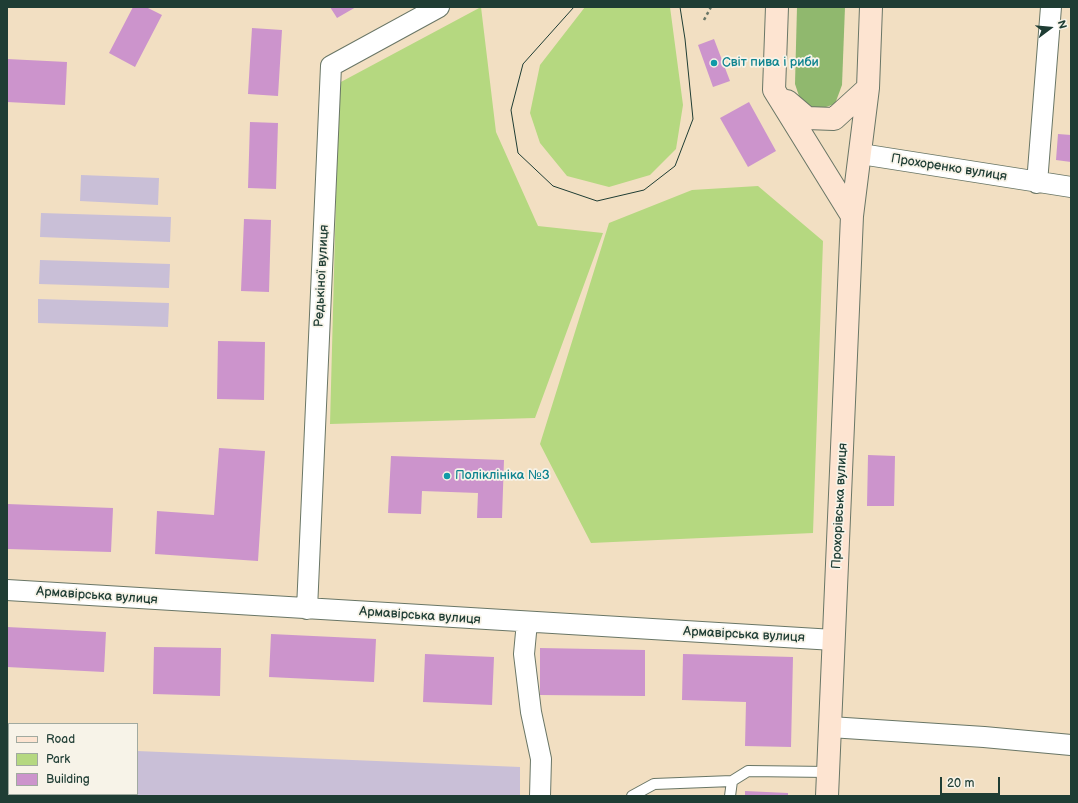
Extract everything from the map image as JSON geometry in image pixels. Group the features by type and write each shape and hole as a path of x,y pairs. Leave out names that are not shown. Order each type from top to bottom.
{"street":[{"name":"Редькіної вулиця","path":"307,609 331,66 439,7"},
{"path":"777,7 774,90 852,216"},
{"name":"Прохорівська вулиця","path":"827,796 852,216 861,154 868,88 871,7"},
{"path":"1038,183 1052,7"},
{"path":"774,90 807,118 834,119 868,88"},
{"name":"Прохоренко вулиця","path":"861,154 1071,187"},
{"name":"Армавірська вулиця","path":"7,590 834,640"},
{"path":"526,622 524,654 531,712 541,759 540,796"},
{"path":"830,727 984,737 1071,745"}],"lane":[{"path":"632,796 654,784 732,781 748,771 828,772"},
{"path":"730,796 732,781"}],"path":[{"path":"704,20 711,7"}],"shaded area":[{"path":"81,175 159,178 158,205 80,201"},
{"path":"41,213 171,217 170,242 40,237"},
{"path":"40,260 170,264 169,288 39,284"},
{"path":"38,299 169,303 168,327 38,323"},
{"path":"138,751 520,767 520,796 95,796 138,795"}],"green space":[{"path":"481,7 496,132 538,226 603,233 535,418 330,424 339,83"},
{"path":"585,7 670,7 683,105 676,149 650,175 609,187 567,176 540,143 530,113 540,65"},
{"path":"797,7 845,7 842,85 835,104 817,110 800,99 795,84"},
{"path":"758,186 823,241 813,533 591,543 540,444 609,223 692,190"}],"building":[{"path":"133,7 146,7 162,15 135,67 109,53"},
{"path":"330,7 356,7 337,18"},
{"path":"252,28 282,30 278,96 248,94"},
{"name":"Світ пива і риби","path":"714,39 730,81 713,87 698,45"},
{"path":"7,59 67,62 65,105 7,102"},
{"path":"749,102 776,151 748,167 720,118"},
{"path":"250,122 278,123 276,189 248,188"},
{"path":"1058,134 1071,135 1071,162 1056,160"},
{"path":"244,219 271,220 269,292 241,291"},
{"path":"218,341 265,342 264,400 217,399"},
{"path":"219,448 265,451 258,561 155,554 157,511 214,515"},
{"path":"868,455 895,456 894,506 867,506"},
{"name":"Поліклініка №3","path":"391,456 504,460 502,518 477,518 478,493 422,491 421,514 388,513"},
{"path":"7,504 113,508 111,552 7,549"},
{"path":"7,627 106,632 104,672 7,667"},
{"path":"271,634 376,639 374,682 269,677"},
{"path":"154,647 221,648 220,696 153,694"},
{"path":"540,648 645,650 645,696 540,695"},
{"path":"425,654 494,657 492,705 423,702"},
{"path":"683,654 793,657 791,747 745,746 746,702 682,700"},
{"path":"7,781 8,795 20,796 7,796"},
{"path":"745,791 788,793 788,796 745,796"}],"tram line":[{"path":"574,7 523,64 511,110 518,153 553,186 597,201 644,190 675,166 693,119 685,39 680,7"}],"place":[{"name":"Світ пива і риби","path":"714,63"},
{"name":"Поліклініка №3","path":"447,476"}]}
